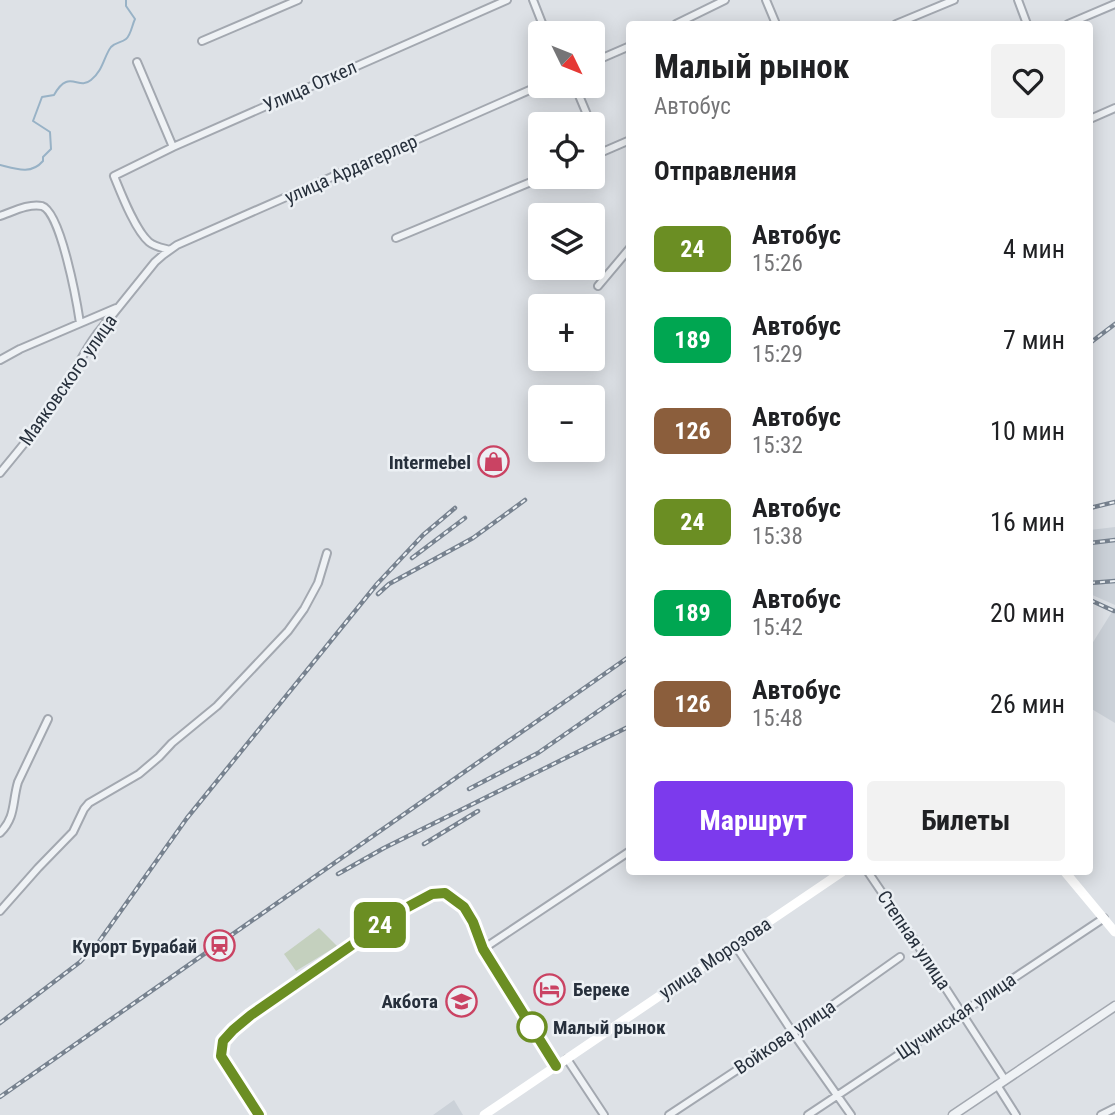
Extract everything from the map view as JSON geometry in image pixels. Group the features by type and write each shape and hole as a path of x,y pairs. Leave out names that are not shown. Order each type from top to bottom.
{"main road":[{"name":"улица Морозова","path":"484,1115 838,875"},
{"path":"1068,875 1115,932"}],"street":[{"path":"202,41 298,0"},
{"name":"Улица Откел","path":"170,250 146,240 128,210 114,176 173,147 508,0"},
{"path":"533,0 542,21"},
{"path":"682,21 725,0"},
{"path":"766,0 775,21"},
{"path":"903,21 954,0"},
{"path":"1018,0 1026,21"},
{"path":"1075,21 1115,4"},
{"path":"606,56 626,48"},
{"path":"137,62 173,147"},
{"name":"улица Ардагерлер","path":"163,255 528,91"},
{"path":"1093,118 1115,108"},
{"path":"605,151 626,142"},
{"path":"396,238 528,183"},
{"path":"0,216 28,206 41,206 49,211 67,256 80,323"},
{"path":"598,286 626,253"},
{"name":"Маяковского улица","path":"0,473 57,401 87,347 163,255"},
{"path":"0,360 120,307"},
{"path":"0,911 73,832 89,803 139,774 159,757 217,706 288,631 318,583 327,553"},
{"path":"0,833 13,812 14,793 18,782 48,719"},
{"path":"483,949 626,854"},
{"name":"Степная улица","path":"870,875 961,1013 1001,1082 1016,1115"},
{"path":"259,1115 221,1056 223,1041 251,1015 404,909 432,894 445,893 464,907 483,949 556,1066"},
{"name":"Щучинская улица","path":"808,1115 1104,918"},
{"path":"735,945 851,1115"},
{"name":"Войкова улица","path":"669,1115 793,1033 900,957"},
{"path":"953,1115 1115,1006"},
{"path":"567,1059 604,1115"},
{"path":"1101,1115 1115,1108"}],"shaded area":[{"path":"1115,527 1115,605 1093,595 1093,530"},
{"path":"1115,607 1115,723 1093,710 1093,642"},
{"path":"454,1100 463,1115 433,1115"}],"green space":[{"path":"319,928 337,946 296,971 284,954"}],"waterway":[{"path":"0,165 28,169 43,161 43,157 51,149 50,132 33,121 42,97 54,95 59,87 69,81 86,83 95,76 111,47 126,39 130,32 135,19 126,6 126,0"}],"railway":[{"path":"1093,341 1115,324"},
{"path":"378,594 389,584 473,538 525,500"},
{"path":"1093,507 1115,502"},
{"path":"0,1023 80,962 98,943 187,818 377,584 423,535 455,508"},
{"path":"412,558 465,518"},
{"path":"1093,543 1115,540"},
{"path":"1093,583 1115,581"},
{"path":"1093,601 1114,611"},
{"path":"0,1097 626,659"},
{"path":"469,789 538,753 626,692"},
{"path":"338,874 384,848 626,728"},
{"path":"424,844 478,811"}],"bus line":[{"name":"24","path":"259,1115 221,1056 223,1041 251,1015 309,974 404,909 432,894 445,893 464,907 483,949 556,1066"}],"place":[{"name":"Intermebel","path":"494,462"},
{"name":"Курорт Бурабай","path":"220,946"},
{"name":"Береке","path":"550,989"},
{"name":"Акбота","path":"461,1001"},
{"name":"Малый рынок","path":"532,1027"}]}
